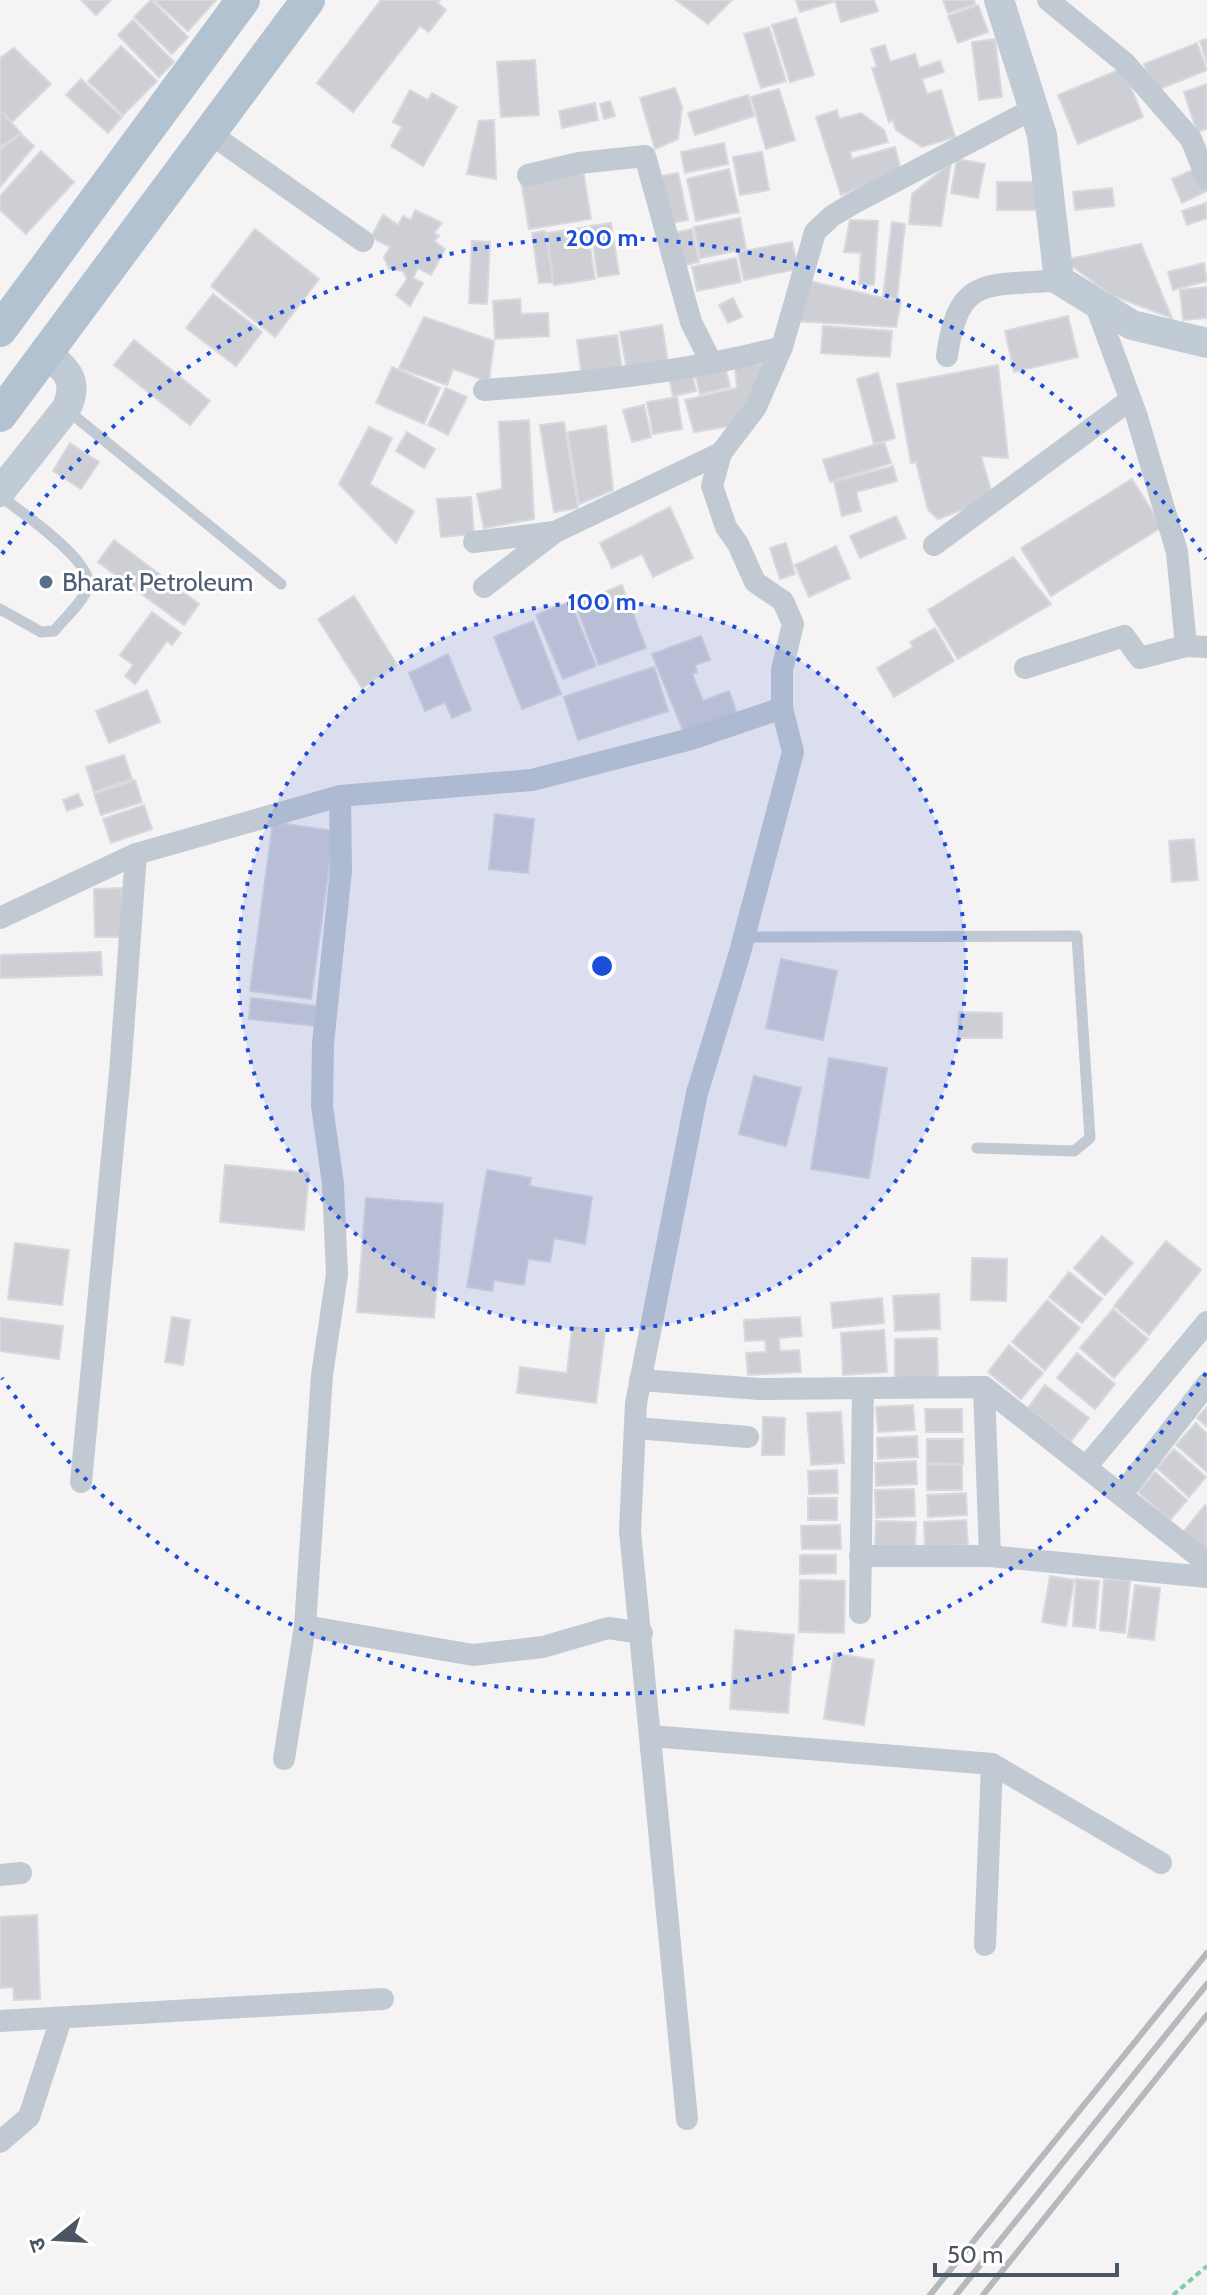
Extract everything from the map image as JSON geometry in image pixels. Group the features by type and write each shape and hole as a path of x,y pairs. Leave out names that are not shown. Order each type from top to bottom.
{"main road":[{"path":"0,330 243,0"},
{"path":"0,415 308,0"}],"street":[{"path":"999,0 1042,135 1059,280"},
{"path":"1048,0 1125,63 1191,139 1207,179"},
{"path":"687,2119 630,1531 635,1428 640,1380 697,1093 744,937 793,752 782,708 782,670 793,624 783,601 755,582 738,544 726,527 712,486 721,453 756,407 782,347 815,232 832,216 1033,109"},
{"path":"211,134 363,241"},
{"path":"528,175 579,163 645,156 691,322 711,362"},
{"path":"947,356 951,325 962,300 982,288 1059,280 1096,306 1132,325 1207,343"},
{"path":"1025,668 1124,636 1140,658 1197,646 1177,552 1130,400 1096,306"},
{"path":"484,390 567,384 737,359 782,347"},
{"path":"0,494 66,409 73,395 73,382 65,367 46,353"},
{"path":"934,545 1130,400"},
{"path":"484,587 555,532 721,453"},
{"path":"474,542 555,532"},
{"path":"0,918 136,854 340,796 532,780 691,739 782,708"},
{"path":"284,1759 305,1626 322,1375 337,1274 333,1184 322,1106 323,1044 341,870 340,796"},
{"path":"81,1482 120,1073 136,854"},
{"path":"1086,1467 1207,1322"},
{"path":"640,1380 759,1389 984,1387 1207,1563"},
{"path":"1121,1495 1207,1384"},
{"path":"984,1387 990,1556"},
{"path":"860,1613 863,1388"},
{"path":"635,1428 748,1437"},
{"path":"860,1556 990,1556 1207,1577"},
{"path":"305,1626 473,1655 543,1647 608,1628 642,1633"},
{"path":"651,1736 992,1764 1161,1863"},
{"path":"985,1945 992,1764"},
{"path":"0,2021 383,1999"},
{"path":"0,2142 29,2117 61,2019"}],"lane":[{"path":"66,409 281,584"},
{"path":"0,494 80,561 89,580 87,590 54,631 41,632 0,609"},
{"path":"744,937 1077,936 1090,1138 1074,1151 977,1148"}],"path":[{"path":"1173,2295 1207,2266"}],"building":[{"path":"81,0 111,0 96,15"},
{"path":"151,0 188,37 172,54 134,17"},
{"path":"154,0 216,0 188,31"},
{"path":"381,0 440,0 438,3 446,10 429,32 420,26 353,112 317,83"},
{"path":"676,0 732,0 708,24"},
{"path":"796,0 832,0 833,2 800,12"},
{"path":"835,0 874,0 878,11 841,22"},
{"path":"943,0 974,0 975,4 948,13"},
{"path":"978,5 988,32 958,43 948,16"},
{"path":"796,18 814,75 790,82 772,25"},
{"path":"133,20 174,62 159,77 118,35"},
{"path":"769,27 786,81 761,88 744,34"},
{"path":"995,39 1002,97 979,100 972,42"},
{"path":"1207,39 1207,63 1200,41"},
{"path":"1197,43 1207,70 1155,91 1144,64"},
{"path":"885,45 890,62 915,54 919,68 940,61 944,72 922,79 927,94 941,90 955,137 922,147 896,130 893,120 889,122 872,68 877,67 871,49"},
{"path":"121,46 157,81 123,115 88,81"},
{"path":"14,48 51,84 12,122 0,110 0,58"},
{"path":"535,60 539,115 501,117 497,62"},
{"path":"1123,68 1143,117 1078,144 1058,95"},
{"path":"81,79 122,117 108,133 66,95"},
{"path":"1207,84 1207,129 1197,132 1184,92"},
{"path":"675,88 682,107 678,139 655,149 640,98"},
{"path":"779,89 795,140 766,149 751,97"},
{"path":"410,90 428,100 432,93 457,107 423,166 391,146 402,127 393,122"},
{"path":"748,95 754,116 695,135 688,113"},
{"path":"610,101 615,116 604,119 600,104"},
{"path":"595,103 598,120 562,128 559,111"},
{"path":"837,110 839,119 861,113 884,130 888,142 850,152 852,159 895,147 900,166 893,175 841,195 816,117"},
{"path":"0,111 21,133 0,147"},
{"path":"494,120 496,179 467,174 479,121"},
{"path":"21,134 34,146 0,187 0,150"},
{"path":"724,143 728,164 685,173 681,152"},
{"path":"41,151 74,182 26,234 0,210 0,196"},
{"path":"762,152 769,190 740,195 733,157"},
{"path":"957,159 985,164 978,198 951,193"},
{"path":"951,163 941,226 909,224 912,194"},
{"path":"1197,168 1207,191 1182,203 1172,179"},
{"path":"729,169 739,212 696,221 687,179"},
{"path":"583,170 591,219 529,229 521,181"},
{"path":"678,173 688,220 665,224 656,177"},
{"path":"997,182 1037,182 1036,210 997,210"},
{"path":"1112,188 1114,206 1075,210 1073,192"},
{"path":"1206,203 1207,218 1187,225 1182,211"},
{"path":"415,210 442,223 434,233 439,236 434,241 445,249 431,275 418,268 413,278 423,283 410,306 396,295 407,279 403,271 389,269 384,257 390,247 371,237 383,215 398,225 403,216 411,220"},
{"path":"740,218 746,249 700,258 694,227"},
{"path":"850,220 878,221 874,285 859,284 861,253 844,252"},
{"path":"892,222 905,224 897,299 883,297"},
{"path":"611,223 619,274 598,277 590,226"},
{"path":"587,227 595,279 554,285 547,233"},
{"path":"255,229 319,279 275,337 211,286"},
{"path":"692,229 699,262 681,266 674,233"},
{"path":"545,231 553,282 539,283 532,233"},
{"path":"472,241 490,242 487,304 469,303"},
{"path":"792,242 798,269 744,280 738,252"},
{"path":"1141,244 1172,318 1111,295 1064,260"},
{"path":"736,258 741,282 697,291 692,267"},
{"path":"1204,263 1207,281 1173,290 1168,272"},
{"path":"809,281 901,302 896,327 794,321"},
{"path":"1207,287 1207,318 1183,320 1180,290"},
{"path":"213,294 262,332 236,366 186,328"},
{"path":"733,298 742,317 728,323 719,305"},
{"path":"520,299 521,314 548,313 549,336 495,339 493,301"},
{"path":"1068,316 1078,357 1014,372 1005,331"},
{"path":"424,317 494,341 489,382 453,369 447,385 399,368"},
{"path":"662,325 668,363 627,370 620,332"},
{"path":"823,326 892,331 890,357 821,353"},
{"path":"617,335 622,371 582,377 577,340"},
{"path":"134,340 210,401 190,425 114,365"},
{"path":"724,362 730,387 700,394 694,369"},
{"path":"765,364 741,418 730,426 694,432 685,400 737,388 735,366"},
{"path":"998,365 1008,458 981,456 992,494 985,501 938,519 928,510 916,462 911,463 897,384"},
{"path":"392,367 440,388 424,424 376,403"},
{"path":"691,369 696,391 673,396 668,374"},
{"path":"878,373 895,438 874,444 857,379"},
{"path":"446,388 467,397 448,435 428,425"},
{"path":"677,397 682,429 653,434 647,402"},
{"path":"644,405 651,437 632,442 623,410"},
{"path":"529,420 534,519 484,528 477,494 502,489 499,422"},
{"path":"564,422 578,508 554,512 540,425"},
{"path":"606,426 613,490 579,504 568,432"},
{"path":"369,427 392,438 370,484 414,511 396,543 339,484"},
{"path":"407,432 435,449 424,468 396,451"},
{"path":"884,442 891,463 830,482 823,460"},
{"path":"70,443 99,462 81,489 53,471"},
{"path":"893,466 897,481 856,492 861,511 842,516 834,482"},
{"path":"1132,479 1162,527 1051,596 1021,548"},
{"path":"471,497 474,534 441,537 437,499"},
{"path":"670,507 693,558 653,577 642,554 612,568 600,543"},
{"path":"896,516 906,538 860,558 850,536"},
{"path":"114,540 199,604 184,625 98,562"},
{"path":"786,543 795,574 780,579 770,548"},
{"path":"836,546 850,578 809,597 795,565"},
{"path":"1013,557 1051,604 958,659 928,610"},
{"path":"622,585 646,648 599,665 575,603"},
{"path":"354,596 397,665 362,688 318,619"},
{"path":"570,601 596,666 563,679 536,615"},
{"path":"152,612 181,633 172,645 167,641 135,684 125,676 133,665 120,655"},
{"path":"533,621 561,694 522,709 494,637"},
{"path":"935,628 954,661 894,697 877,668 913,647 910,642"},
{"path":"701,636 710,660 695,665 697,672 692,674 703,701 729,691 738,717 685,735 652,654"},
{"path":"448,654 471,710 452,718 445,702 425,711 409,673"},
{"path":"654,667 668,711 578,740 564,697"},
{"path":"147,690 160,722 109,743 96,711"},
{"path":"124,755 132,779 94,792 86,767"},
{"path":"135,780 142,802 101,815 94,794"},
{"path":"78,794 83,805 67,811 63,800"},
{"path":"144,805 152,829 111,843 103,819"},
{"path":"495,814 534,819 528,873 489,869"},
{"path":"273,822 334,831 311,999 250,991"},
{"path":"1194,839 1198,880 1172,882 1169,841"},
{"path":"122,888 123,937 95,937 94,889"},
{"path":"101,952 102,975 0,978 0,955"},
{"path":"781,959 837,971 823,1040 766,1028"},
{"path":"251,998 317,1006 315,1026 249,1019"},
{"path":"959,1012 1002,1013 1002,1038 958,1038"},
{"path":"829,1058 887,1068 869,1178 811,1169"},
{"path":"754,1076 801,1088 786,1146 739,1134"},
{"path":"225,1165 309,1173 304,1230 220,1222"},
{"path":"487,1170 531,1178 529,1186 592,1197 585,1244 554,1238 550,1262 528,1259 524,1285 494,1280 492,1291 467,1287"},
{"path":"366,1198 443,1204 434,1318 357,1312"},
{"path":"1102,1236 1133,1263 1105,1295 1074,1268"},
{"path":"1166,1241 1201,1270 1149,1335 1114,1306"},
{"path":"15,1243 69,1250 62,1305 8,1299"},
{"path":"972,1258 1007,1259 1006,1301 971,1300"},
{"path":"1069,1272 1102,1299 1082,1323 1049,1297"},
{"path":"939,1294 940,1329 895,1331 893,1296"},
{"path":"882,1298 884,1323 833,1328 831,1303"},
{"path":"1047,1300 1080,1328 1045,1370 1012,1342"},
{"path":"1113,1309 1148,1339 1114,1378 1080,1348"},
{"path":"172,1317 190,1320 183,1365 165,1362"},
{"path":"800,1317 802,1336 779,1338 780,1351 799,1350 801,1372 748,1375 746,1353 766,1352 765,1340 745,1341 744,1320"},
{"path":"0,1318 63,1326 59,1359 0,1351"},
{"path":"572,1327 605,1331 596,1403 517,1393 520,1367 567,1373"},
{"path":"884,1330 887,1372 843,1375 841,1333"},
{"path":"937,1338 938,1378 895,1379 895,1339"},
{"path":"1009,1345 1043,1373 1021,1399 988,1372"},
{"path":"1077,1353 1115,1384 1095,1409 1057,1378"},
{"path":"1045,1385 1089,1418 1071,1441 1028,1408"},
{"path":"913,1405 915,1430 878,1432 876,1407"},
{"path":"1207,1407 1207,1427 1197,1418"},
{"path":"925,1409 962,1409 962,1432 926,1432"},
{"path":"841,1412 844,1463 811,1465 807,1413"},
{"path":"763,1417 785,1418 784,1455 762,1455"},
{"path":"1196,1423 1207,1434 1207,1472 1176,1445"},
{"path":"917,1436 918,1457 878,1459 877,1438"},
{"path":"927,1439 963,1439 963,1464 927,1463"},
{"path":"1174,1449 1206,1477 1189,1497 1157,1468"},
{"path":"916,1461 917,1484 876,1486 875,1463"},
{"path":"927,1465 962,1465 962,1490 927,1490"},
{"path":"837,1470 838,1493 809,1494 808,1471"},
{"path":"1155,1472 1187,1500 1170,1520 1138,1492"},
{"path":"914,1489 915,1516 876,1518 875,1490"},
{"path":"966,1493 967,1515 928,1517 927,1495"},
{"path":"808,1498 837,1498 837,1520 808,1520"},
{"path":"1205,1505 1207,1507 1207,1551 1183,1532"},
{"path":"966,1520 968,1545 925,1547 924,1522"},
{"path":"876,1521 916,1522 915,1548 875,1547"},
{"path":"840,1525 841,1549 802,1549 801,1526"},
{"path":"800,1555 836,1555 836,1573 800,1574"},
{"path":"1050,1576 1074,1580 1066,1626 1042,1622"},
{"path":"1076,1579 1099,1581 1095,1628 1073,1626"},
{"path":"1104,1579 1130,1581 1125,1633 1100,1630"},
{"path":"800,1580 845,1581 844,1633 799,1632"},
{"path":"1135,1585 1160,1588 1154,1640 1128,1637"},
{"path":"735,1630 794,1635 788,1713 730,1709"},
{"path":"834,1653 874,1660 864,1725 824,1719"},
{"path":"37,1915 40,1999 14,2000 13,1987 0,1988 0,1917"}],"railway":[{"path":"930,2295 1207,1953"},
{"path":"956,2295 1207,1984"},
{"path":"983,2295 1207,2015"}],"place":[{"name":"Bharat Petroleum","path":"46,582"}]}
